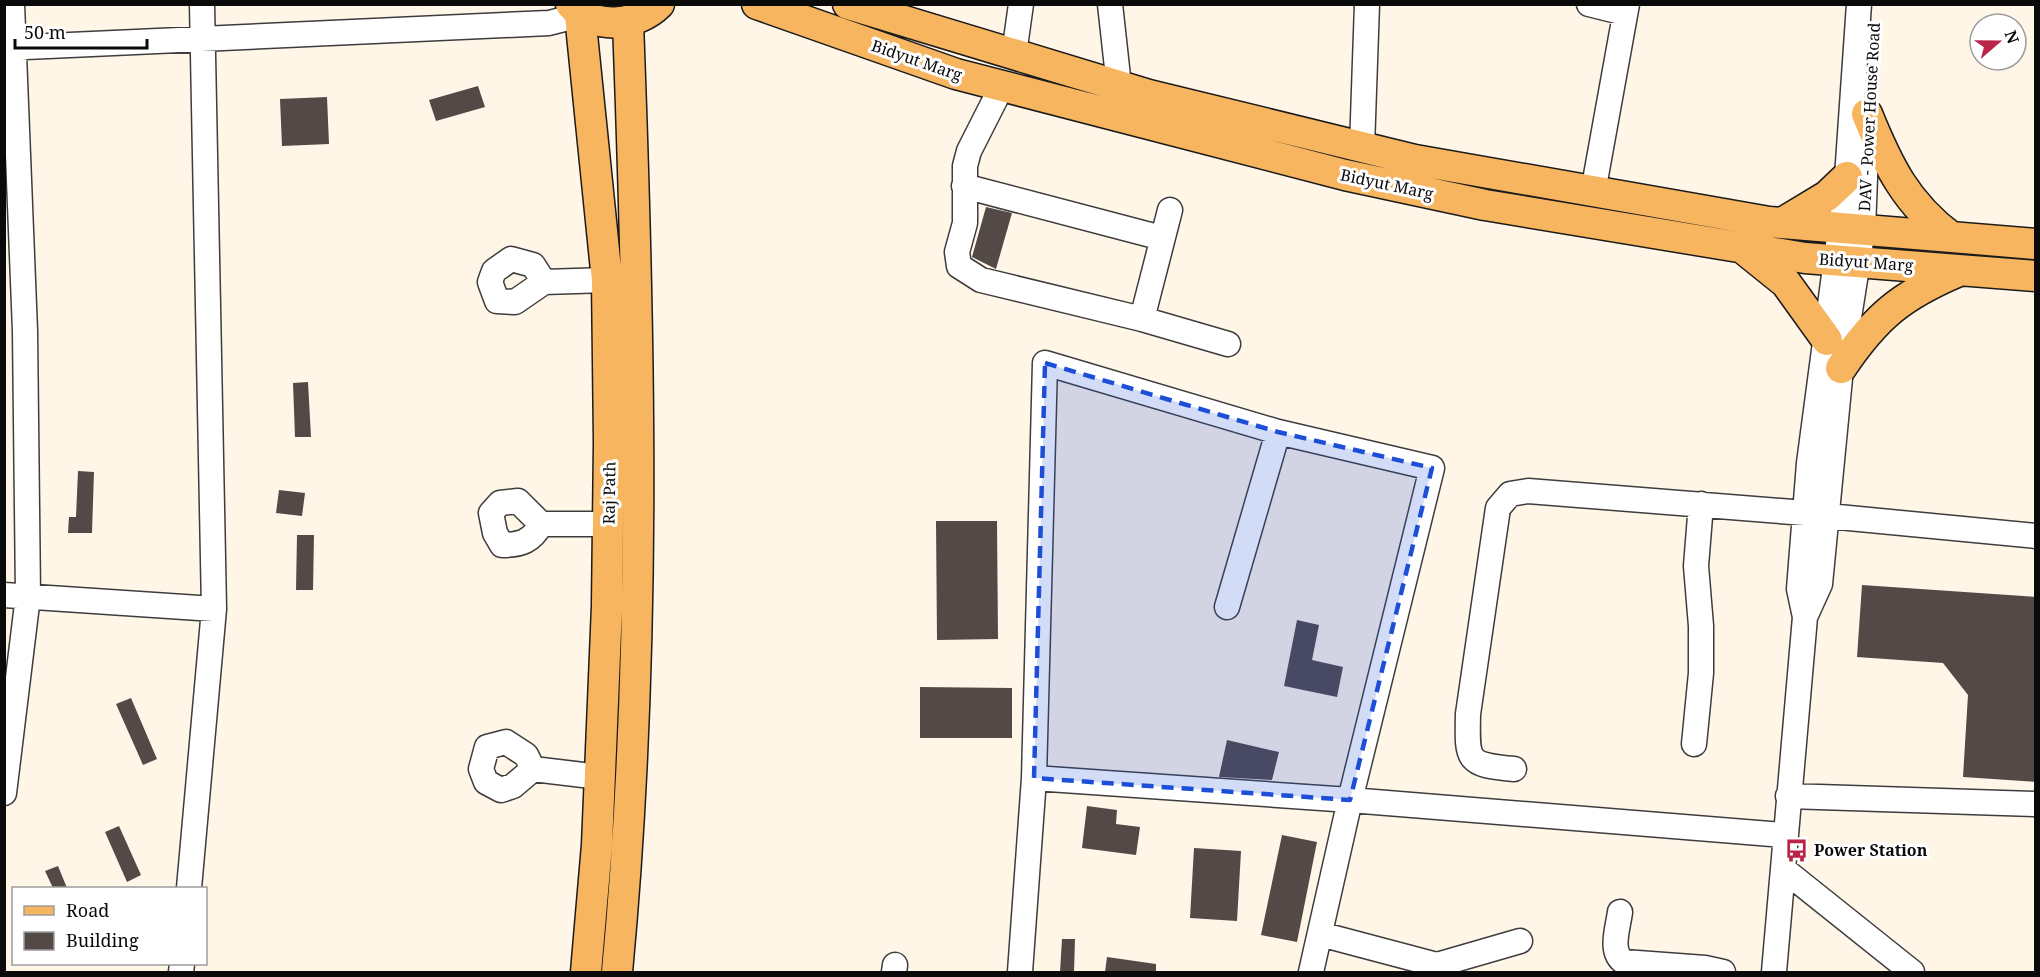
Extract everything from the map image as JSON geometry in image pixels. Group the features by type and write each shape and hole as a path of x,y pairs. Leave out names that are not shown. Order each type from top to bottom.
{"main road":[{"path":"563,12 607,22 628,23 652,11 659,4"},
{"name":"Bidyut Marg","path":"757,4 956,74 1153,127 1369,180 1485,205 1742,248 1848,260 2036,276"},
{"name":"Bidyut Marg","path":"848,4 916,15 1014,54 1119,86 1415,160 1782,223 2036,244"},
{"name":"Raj Path","path":"563,12 607,280 608,524 597,845 586,972"},
{"name":"Raj Path","path":"617,972 629,847 639,595 638,279 628,23"},
{"path":"1868,114 1886,160 1910,199 1929,221 1951,237"},
{"path":"1782,223 1827,196 1846,177"},
{"path":"1742,248 1786,283 1827,340"},
{"path":"1841,368 1865,333 1889,310 1923,286 1962,270"}],"street":[{"path":"4,793 16,595 25,332 10,48 12,4"},
{"path":"189,887 214,609 205,37 202,4"},
{"path":"1014,54 1021,4"},
{"path":"1110,4 1119,86"},
{"path":"1362,147 1367,4"},
{"path":"1589,4 1626,9 1593,192"},
{"name":"DAV - Power House Road","path":"1852,228 1846,177 1858,4"},
{"name":"DAV - Power House Road","path":"1852,228 1868,114 1875,4"},
{"path":"10,48 563,12"},
{"path":"1002,86 969,152 964,186 965,223 957,259 959,266 981,280 1142,319 1228,344"},
{"path":"964,186 1162,238"},
{"path":"1142,319 1170,210"},
{"path":"1816,514 1841,368 1852,228"},
{"path":"1774,972 1784,835 1805,617 1820,584 1816,514 1827,340 1848,260"},
{"path":"544,282 607,280"},
{"path":"1020,972 1034,778 1045,363 1278,432 1432,468 1350,801 1311,972"},
{"path":"1227,607 1278,432"},
{"path":"1514,769 1482,766 1471,755 1467,740 1468,714 1498,508 1510,494 1528,491 1701,504 2036,536"},
{"path":"1694,744 1701,673 1701,626 1696,566 1701,504"},
{"path":"541,524 608,524"},
{"path":"16,595 214,609"},
{"path":"533,769 600,777"},
{"path":"1034,778 1784,835"},
{"path":"1788,796 2036,804"},
{"path":"1783,869 1912,972"},
{"path":"1620,912 1615,951 1624,962 1705,968 1723,972"},
{"path":"1320,934 1437,965 1520,941"}],"highlighted area":[{"path":"1045,363 1278,432 1432,468 1350,800 1034,778"}],"building":[{"path":"478,86 485,107 436,121 429,100"},
{"path":"327,97 329,144 282,146 280,99"},
{"path":"986,207 1012,213 996,269 972,257"},
{"path":"308,382 311,437 295,437 293,383"},
{"path":"78,471 94,472 92,533 68,533 69,517 76,517"},
{"path":"279,490 305,493 302,516 276,513"},
{"path":"936,521 997,521 998,639 937,640"},
{"path":"297,535 314,535 313,590 296,590"},
{"path":"1862,585 2036,597 2036,782 1963,777 1968,695 1943,663 1857,657"},
{"path":"1297,620 1319,625 1312,660 1343,667 1337,697 1284,686"},
{"path":"920,687 1012,688 1012,738 920,738"},
{"path":"131,698 157,759 143,765 116,704"},
{"path":"1227,740 1279,752 1272,780 1219,777"},
{"path":"1087,806 1117,810 1116,824 1140,827 1136,855 1082,848"},
{"path":"119,826 141,875 127,882 105,832"},
{"path":"1282,835 1317,842 1297,942 1261,935"},
{"path":"1194,848 1241,851 1237,921 1190,918"},
{"path":"58,866 67,887 53,887 45,871"},
{"path":"1062,939 1075,939 1074,972 1060,972"},
{"path":"1107,957 1156,964 1156,972 1105,972"}],"place":[{"name":"Power Station","path":"1796,850"}]}
